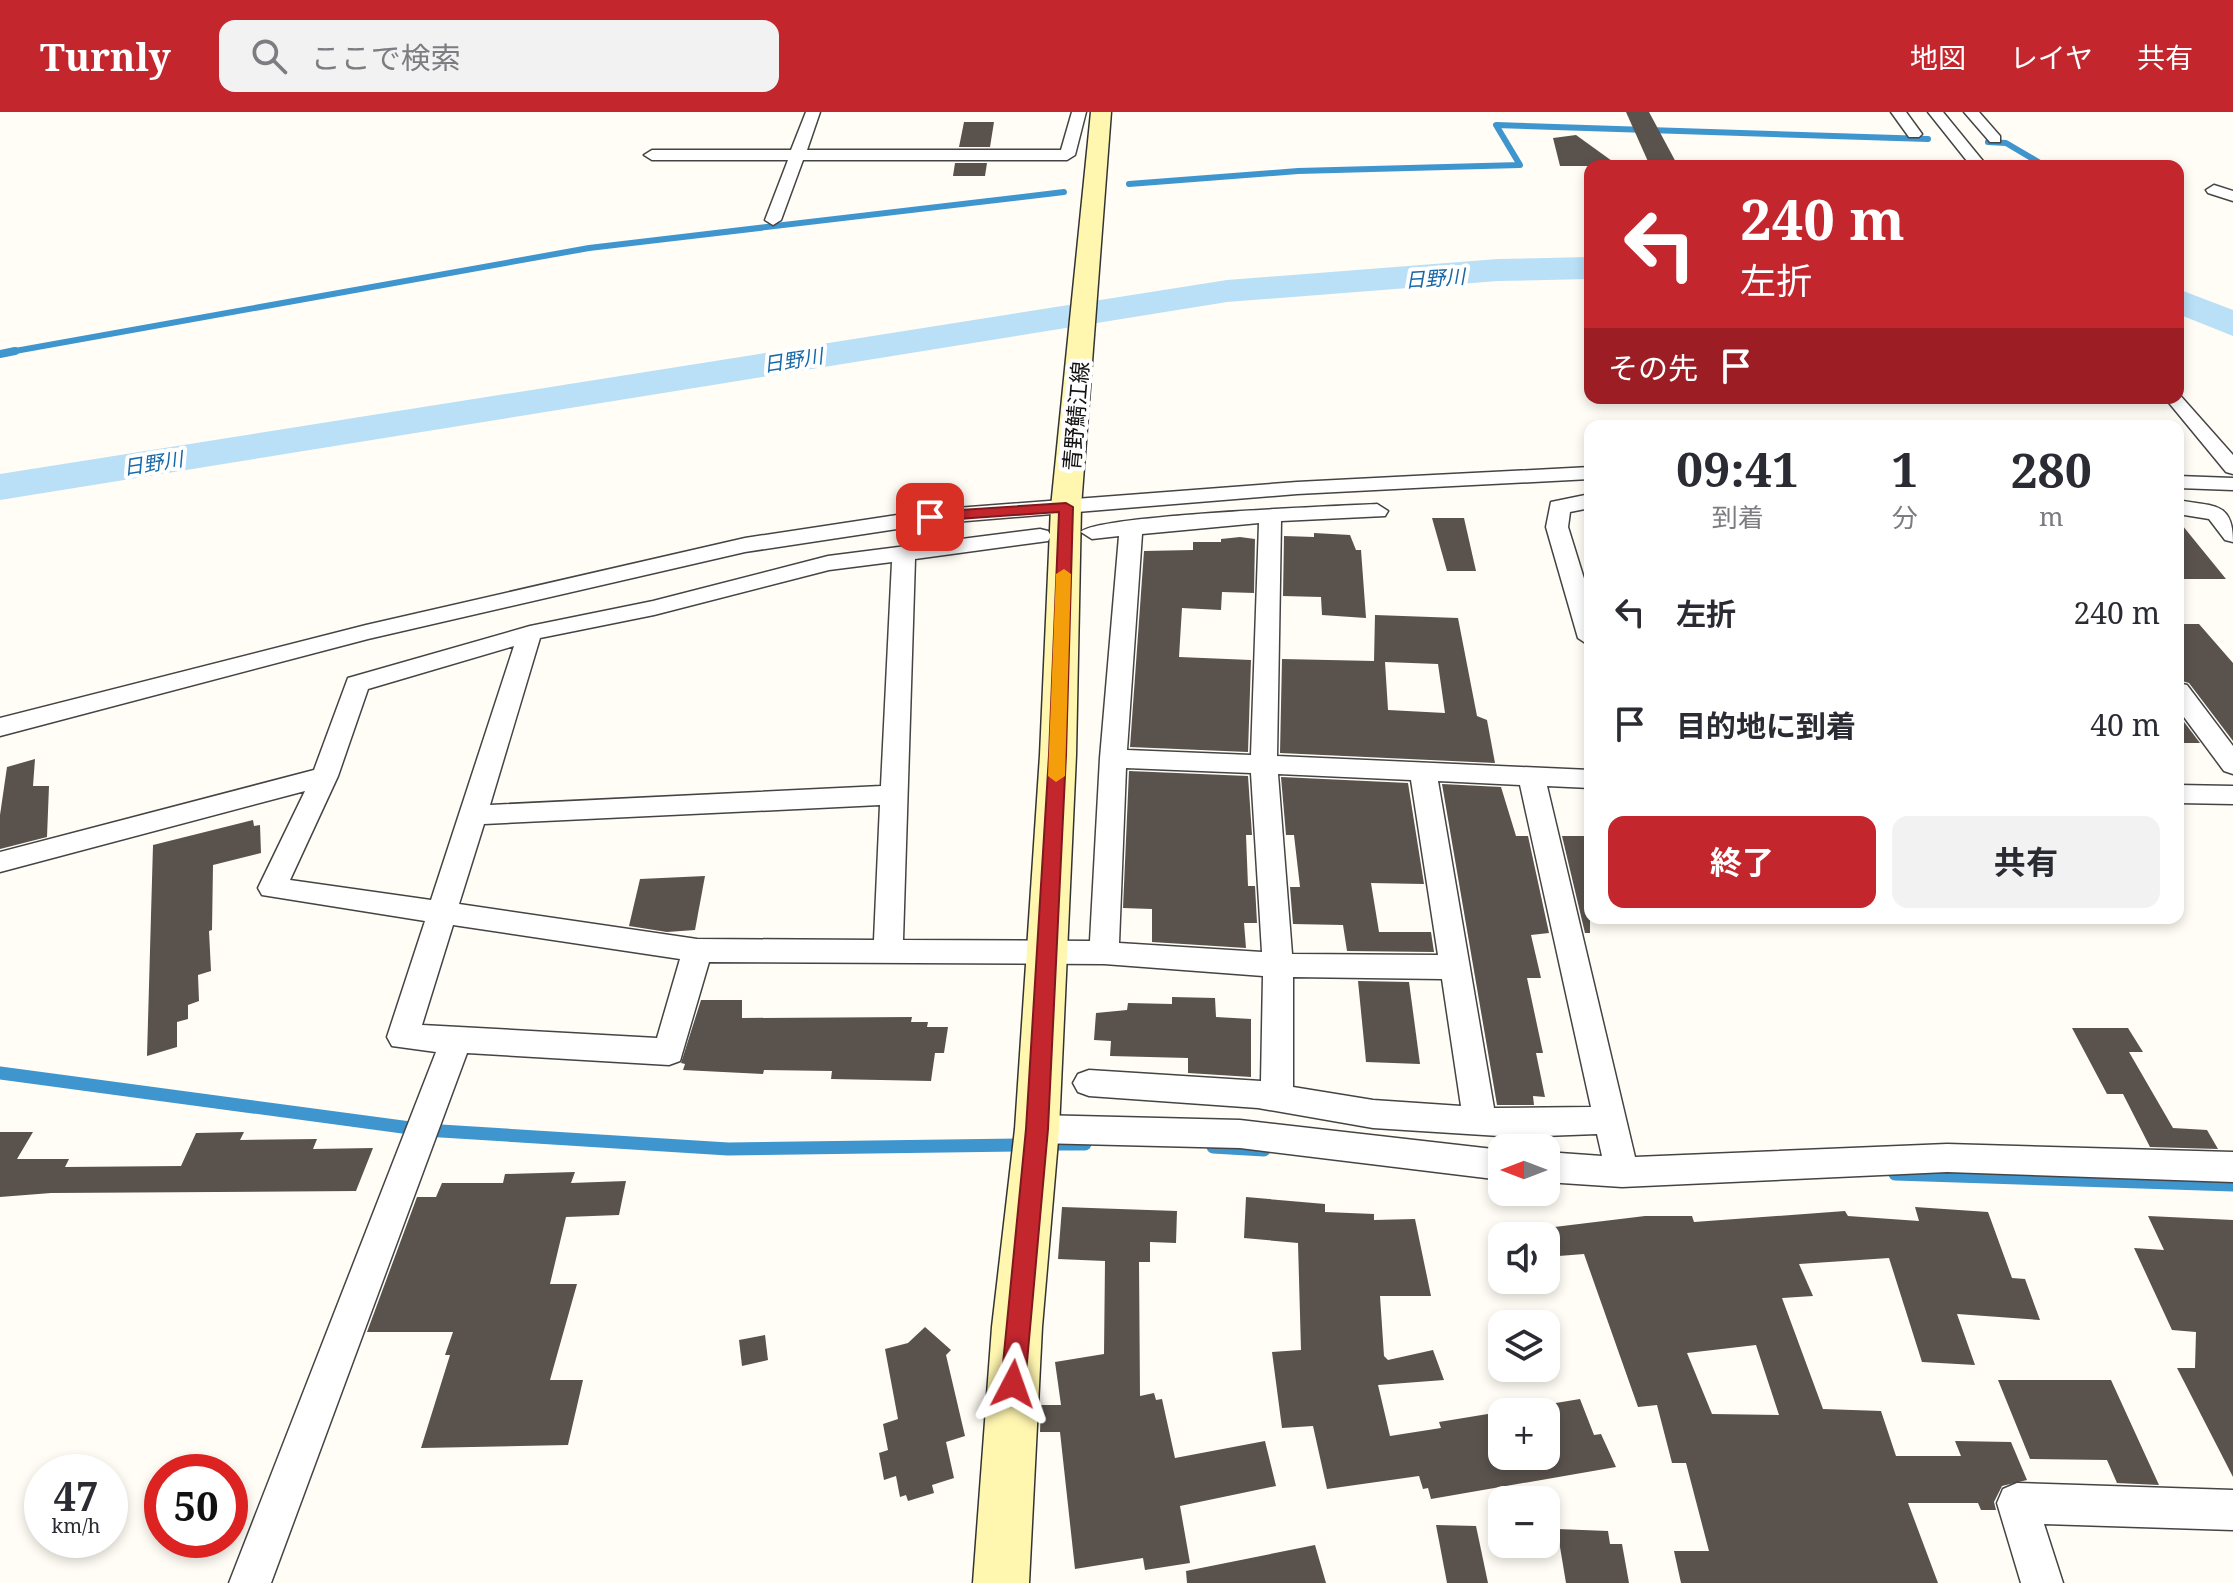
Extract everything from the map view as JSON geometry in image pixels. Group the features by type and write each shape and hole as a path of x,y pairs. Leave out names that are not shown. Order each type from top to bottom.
{"main road":[{"name":"青野鯖江線","path":"1001,1583 1017,1327 1037,1129 1045,955 1092,211 1101,112"}],"street":[{"path":"773,220 813,112"},
{"path":"652,155 1067,155 1079,112"},
{"path":"1898,112 1914,134"},
{"path":"1935,112 1974,160"},
{"path":"1971,112 1995,139"},
{"path":"2214,190 2233,196"},
{"path":"2180,404 2233,468"},
{"path":"0,727 366,632 745,545 930,517 1075,511 1297,488 1584,473"},
{"path":"2184,482 2233,484"},
{"path":"1584,502 1559,507 1557,527 1584,618"},
{"path":"2184,508 2216,514 2233,535"},
{"path":"1075,511 1131,528 1270,515 1377,511"},
{"path":"1270,515 1264,765 1278,965 1277,1097"},
{"path":"1104,953 1113,758 1131,528"},
{"path":"1040,536 828,563 654,608 530,633 357,684 325,776 272,888 697,950 1045,955 1104,953 1278,965 1454,967"},
{"path":"888,953 904,553"},
{"path":"530,633 403,1037 669,1052 697,950"},
{"path":"2184,699 2233,765"},
{"path":"1113,758 1584,779"},
{"path":"1423,772 1480,1120"},
{"path":"0,862 325,776"},
{"path":"1532,778 1622,1172"},
{"path":"2184,794 2233,795"},
{"path":"473,815 895,795"},
{"path":"250,1583 457,1038"},
{"path":"1089,1083 1277,1097 1373,1114 1480,1120 1610,1120"},
{"path":"1037,1129 1240,1134 1488,1163"},
{"path":"1560,1168 1622,1172 1947,1158 2233,1167"},
{"path":"2042,1583 2017,1503 2233,1510"}],"building":[{"path":"1626,112 1649,112 1675,160 1647,160"},
{"path":"964,122 994,122 990,147 959,147"},
{"path":"1576,135 1611,160 1584,160 1584,166 1560,166 1553,138"},
{"path":"955,163 987,163 985,176 953,176"},
{"path":"1432,518 1464,518 1476,571 1447,571"},
{"path":"2184,527 2226,579 2184,579"},
{"path":"1314,533 1350,535 1356,550 1361,550 1366,618 1322,615 1321,597 1283,596 1284,536 1314,537"},
{"path":"1221,539 1255,539 1254,593 1222,592 1221,610 1182,608 1179,657 1251,660 1248,752 1130,747 1144,551 1193,550 1193,542 1221,542"},
{"path":"1375,615 1458,618 1477,716 1487,720 1495,763 1280,753 1282,659 1374,661","holes":["1385,662 1438,664 1445,713 1388,710"]},
{"path":"2184,624 2199,624 2233,663 2233,741 2189,683 2184,682"},
{"path":"2184,722 2200,743 2184,743"},
{"path":"35,759 33,786 49,786 47,837 0,849 0,815 7,767"},
{"path":"1129,771 1248,776 1252,835 1246,835 1248,886 1255,886 1257,923 1244,923 1246,948 1152,942 1152,909 1123,908"},
{"path":"1281,777 1408,783 1424,884 1371,883 1379,932 1431,932 1434,952 1347,951 1343,925 1293,924 1290,887 1300,887 1294,835 1286,835"},
{"path":"1442,784 1501,787 1516,836 1528,836 1549,933 1531,935 1541,978 1527,978 1543,1053 1536,1053 1545,1097 1533,1096 1534,1105 1497,1105"},
{"path":"253,820 254,826 260,825 261,853 213,865 212,930 209,931 211,971 198,975 199,1001 188,1005 188,1019 177,1022 177,1047 147,1056 153,845"},
{"path":"1562,836 1584,836 1584,924 1590,924 1590,933 1585,933"},
{"path":"705,876 695,930 667,932 629,926 640,879"},
{"path":"1358,981 1409,982 1420,1064 1366,1062"},
{"path":"1172,997 1215,998 1216,1017 1251,1019 1251,1077 1188,1073 1188,1058 1110,1056 1111,1041 1094,1040 1096,1013 1127,1010 1128,1003 1172,1004"},
{"path":"701,1000 742,1000 742,1018 912,1017 911,1022 928,1022 927,1027 948,1027 944,1053 935,1053 931,1081 831,1079 832,1071 764,1070 763,1074 683,1070 685,1064 681,1063"},
{"path":"2072,1028 2128,1028 2143,1052 2129,1052 2173,1128 2207,1130 2218,1149 2150,1147 2123,1094 2107,1094"},
{"path":"0,1132 33,1132 17,1159 69,1159 65,1167 181,1166 196,1133 244,1132 240,1140 317,1139 313,1149 373,1148 356,1191 51,1193 0,1197"},
{"path":"575,1172 571,1183 626,1181 619,1215 566,1217 550,1284 577,1284 550,1380 583,1380 568,1445 421,1448 450,1355 445,1355 453,1332 367,1332 417,1197 436,1197 442,1183 503,1183 505,1174"},
{"path":"1246,1197 1325,1204 1325,1212 1374,1214 1374,1220 1415,1219 1431,1296 1380,1296 1384,1356 1388,1360 1433,1350 1444,1380 1378,1385 1390,1436 1441,1428 1439,1422 1488,1414 1488,1470 1560,1470 1560,1402 1580,1399 1594,1435 1601,1434 1616,1467 1506,1486 1488,1486 1488,1489 1431,1499 1428,1488 1423,1489 1419,1476 1327,1489 1313,1426 1282,1428 1272,1352 1301,1350 1298,1243 1244,1238"},
{"path":"1062,1207 1177,1211 1176,1243 1150,1242 1150,1262 1139,1262 1140,1396 1154,1393 1156,1400 1162,1399 1175,1458 1265,1441 1276,1486 1180,1506 1190,1563 1145,1570 1143,1558 1075,1569 1060,1432 1040,1432 1041,1405 1061,1405 1055,1362 1104,1354 1105,1261 1058,1259"},
{"path":"1915,1207 1988,1212 2012,1278 2025,1279 2040,1320 1957,1314 1975,1365 1922,1362 1889,1258 1799,1264 1813,1296 1782,1298 1823,1409 1881,1411 1896,1456 1961,1456 1955,1441 2011,1442 2027,1480 2002,1486 1994,1502 1996,1510 1981,1510 1978,1503 1908,1503 1938,1583 1681,1583 1674,1551 1709,1551 1686,1463 1672,1463 1657,1405 1638,1407 1584,1254 1560,1256 1560,1226 1645,1216 1692,1216 1694,1222 1845,1211 1848,1216 1919,1221","holes":["1756,1345 1779,1415 1712,1414 1687,1353"]},
{"path":"2148,1216 2233,1220 2233,1477 2177,1368 2195,1368 2196,1332 2172,1330 2134,1248 2164,1250"},
{"path":"925,1327 951,1350 946,1355 965,1436 946,1442 954,1478 932,1485 934,1493 908,1501 906,1495 900,1497 896,1476 884,1480 879,1453 888,1450 883,1424 898,1419 885,1349 908,1343"},
{"path":"765,1335 768,1360 742,1366 739,1340"},
{"path":"1998,1380 2111,1380 2159,1485 2117,1483 2107,1460 2030,1459"},
{"path":"1436,1525 1476,1526 1488,1583 1447,1583"},
{"path":"1560,1529 1608,1531 1610,1544 1622,1544 1629,1583 1566,1583"},
{"path":"1315,1545 1326,1583 1187,1583 1186,1571"}],"waterway":[{"path":"1129,184 1298,171 1520,165 1496,125 1928,139"},
{"path":"1988,142 2006,143 2035,160"},
{"path":"14,351 589,248 1064,192"},
{"name":"日野川","path":"0,487 1227,291 1498,270 1584,268"},
{"name":"日野川","path":"2184,303 2233,324"},
{"path":"0,354 14,351"},
{"path":"4,353 14,351"},
{"path":"0,1073 425,1130 728,1149 1025,1145"},
{"path":"1045,1144 1085,1144"},
{"path":"1213,1147 1264,1150"},
{"path":"1895,1174 2233,1185"}],"slow traffic":[{"path":"1056,776 1064,574"}],"route":[{"path":"930,517 1066,507 1058,755 1037,1129 1013,1384"}]}
